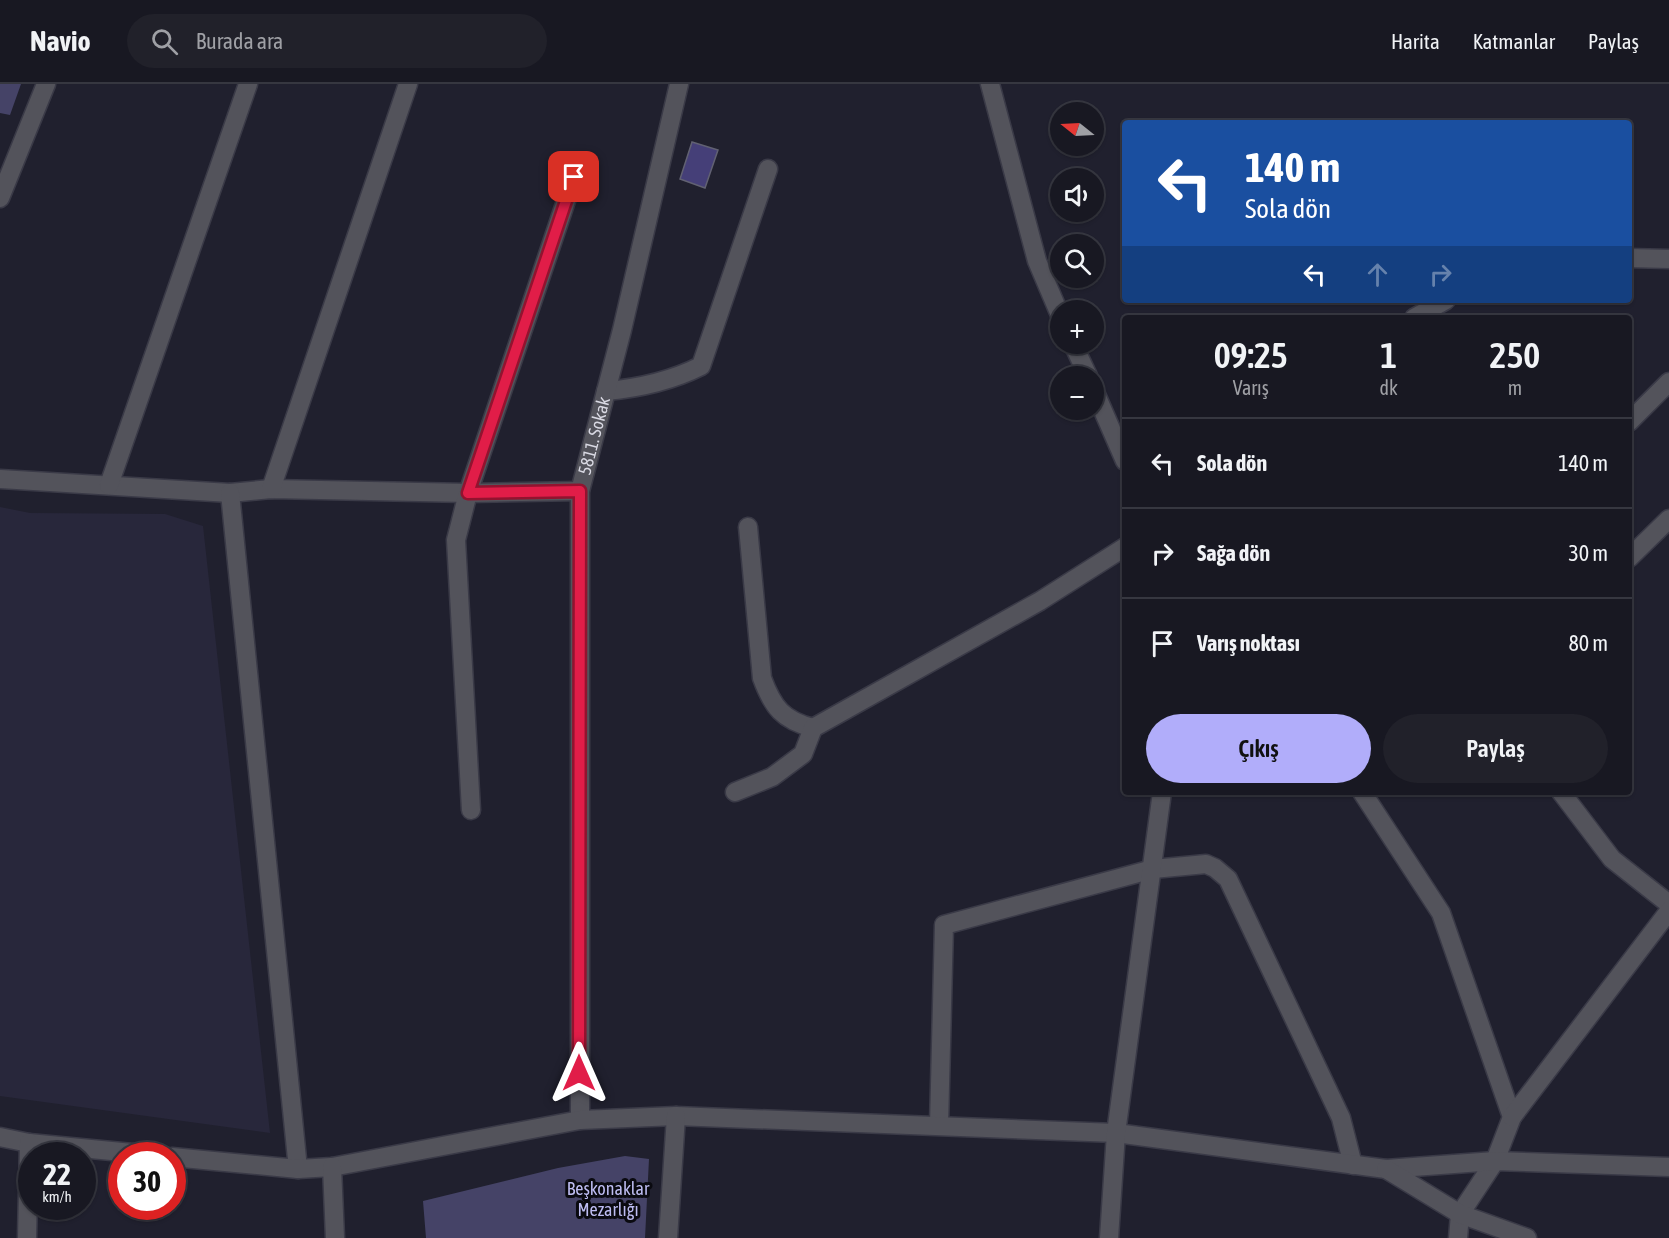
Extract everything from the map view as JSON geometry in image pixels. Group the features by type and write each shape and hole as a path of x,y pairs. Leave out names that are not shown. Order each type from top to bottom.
{"street":[{"path":"0,198 4,179 46,84"},
{"path":"110,485 248,84"},
{"path":"271,489 408,84"},
{"name":"5811. Sokak","path":"580,1120 580,491 679,84"},
{"path":"990,84 1037,261 1054,300"},
{"path":"606,391 638,388 680,377 701,366 768,169"},
{"path":"471,810 456,540 468,493 574,177"},
{"path":"1632,258 1669,259"},
{"path":"1419,315 1441,303"},
{"path":"1632,419 1669,382"},
{"path":"1104,413 1122,454"},
{"path":"0,479 230,493 271,489 468,493 580,491"},
{"path":"230,493 298,1169"},
{"path":"1632,555 1669,519"},
{"path":"748,527 762,678 767,692 783,715 793,723 813,728"},
{"path":"735,792 772,777 802,754 813,728 1040,601 1122,549"},
{"path":"1109,1238 1116,1132 1162,795"},
{"path":"1364,795 1441,913 1512,1117"},
{"path":"1564,795 1612,859 1669,904"},
{"path":"939,1125 944,925 1153,869 1206,864 1228,879 1341,1118 1353,1165"},
{"path":"1458,1238 1461,1214 1495,1161 1512,1117 1669,911"},
{"path":"668,1238 676,1116"},
{"path":"186,1158 298,1169 332,1167 580,1120 676,1116 1116,1132 1386,1169 1495,1161 1669,1167"},
{"path":"0,1137 24,1142"},
{"path":"0,1144 18,1143"},
{"path":"332,1167 335,1238"},
{"path":"1386,1169 1461,1214 1527,1238"},
{"path":"27,1220 27,1238"}],"shaded area":[{"path":"0,507 30,513 165,514 203,526 270,1133 0,1096"}],"green space":[{"path":"0,84 21,84 10,115 0,113"},
{"name":"Beşkonaklar Mezarlığı","path":"625,1156 649,1159 645,1238 426,1238 423,1201 558,1168"}],"building":[{"path":"692,142 718,150 705,188 680,179"}],"route":[{"path":"574,177 468,493 580,491 579,1073"}]}
